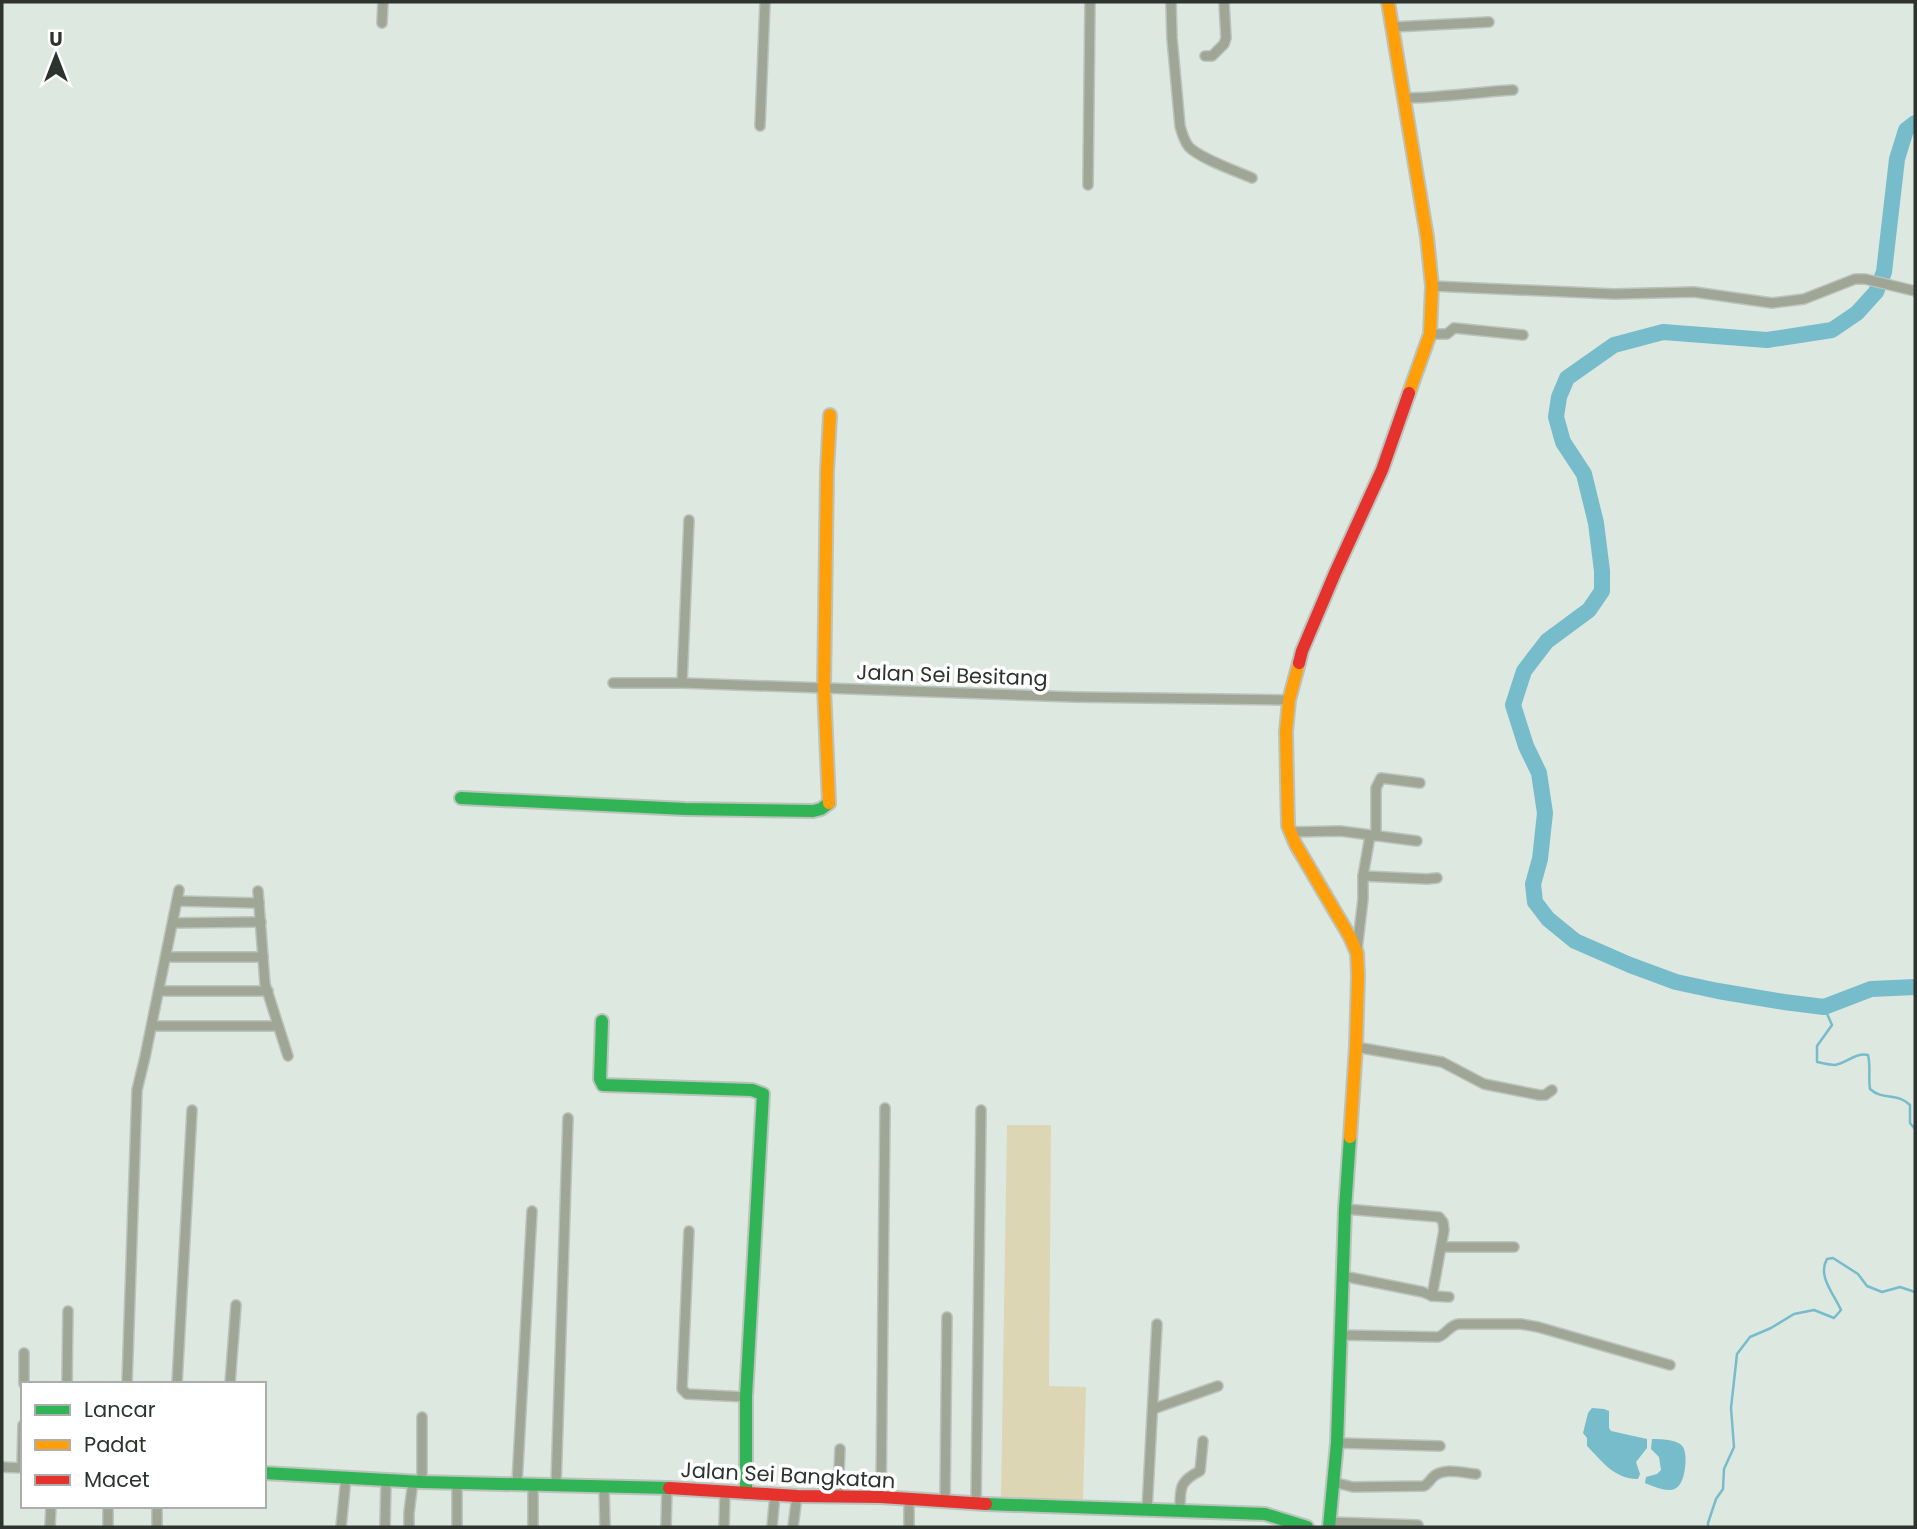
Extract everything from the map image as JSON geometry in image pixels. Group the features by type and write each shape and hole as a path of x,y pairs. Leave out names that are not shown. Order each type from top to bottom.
{"street":[{"path":"382,23 383,2"},
{"path":"760,126 765,2"},
{"path":"1088,186 1090,2"},
{"path":"1171,2 1180,126 1184,138 1190,148 1201,155 1252,178"},
{"path":"1205,55 1212,55 1224,44 1224,2"},
{"path":"1357,953 1290,832 1286,752 1289,700 1302,651 1382,470 1430,334 1432,286 1425,224 1388,2"},
{"path":"1393,27 1489,22"},
{"path":"1404,98 1439,98 1513,90"},
{"path":"1432,286 1614,294 1694,292 1772,303 1804,299 1855,279 1912,290"},
{"path":"1430,334 1447,334 1454,328 1523,335"},
{"path":"461,798 813,811 831,802 824,687 830,415"},
{"path":"682,683 689,520"},
{"name":"Jalan Sei Besitang","path":"613,683 824,687 1074,697 1289,700"},
{"path":"1418,1525 1329,1525 1337,1443 1345,1209 1356,1048 1357,953 1363,876 1373,836 1376,788 1381,778 1420,783"},
{"path":"1290,832 1340,831 1417,841"},
{"path":"1363,876 1437,878"},
{"path":"127,1382 137,1090 179,890"},
{"path":"258,891 268,991 288,1056"},
{"path":"177,901 259,903"},
{"path":"173,923 261,922"},
{"path":"166,957 263,957"},
{"path":"159,991 268,991"},
{"path":"602,1021 600,1079 603,1085 752,1090 763,1094 746,1398 746,1493"},
{"path":"152,1026 278,1026"},
{"path":"1356,1048 1442,1062 1483,1084 1539,1095 1545,1095 1552,1090"},
{"path":"881,1497 885,1108"},
{"path":"177,1382 191,1110"},
{"path":"976,1504 981,1110"},
{"path":"556,1485 568,1118"},
{"path":"1345,1209 1436,1216 1443,1222 1442,1247 1432,1296"},
{"path":"517,1483 531,1211"},
{"path":"689,1231 682,1389 687,1394 746,1398"},
{"path":"1442,1247 1514,1247"},
{"path":"1343,1276 1432,1296 1449,1297"},
{"path":"230,1382 236,1305"},
{"path":"67,1382 68,1311"},
{"path":"945,1502 947,1317"},
{"path":"1147,1510 1157,1324"},
{"path":"1340,1335 1437,1337 1455,1325 1521,1324 1670,1365"},
{"path":"24,1353 24,1382"},
{"path":"1153,1409 1218,1386"},
{"path":"409,1527 409,1513 418,1482 422,1418"},
{"path":"1180,1510 1183,1483 1200,1471 1203,1441"},
{"path":"1337,1443 1440,1446"},
{"path":"838,1496 840,1449"},
{"path":"2,1467 21,1468"},
{"path":"1333,1482 1353,1487 1424,1486 1445,1471 1476,1474"},
{"name":"Jalan Sei Bangkatan","path":"266,1473 418,1482 667,1488 976,1504 1265,1514 1307,1527"},
{"path":"341,1527 346,1478"},
{"path":"385,1527 386,1480"},
{"path":"457,1483 457,1527"},
{"path":"533,1484 533,1527"},
{"path":"604,1487 605,1527"},
{"path":"666,1527 667,1488"},
{"path":"724,1527 725,1492"},
{"path":"772,1527 775,1495"},
{"path":"793,1527 797,1496"},
{"path":"909,1501 909,1527"},
{"path":"50,1527 51,1508"},
{"path":"108,1508 108,1527"},
{"path":"157,1508 157,1527"}],"shaded area":[{"path":"1007,1125 1051,1125 1049,1386 1086,1387 1083,1499 1001,1498"}],"water":[{"path":"1592,1408 1609,1411 1611,1431 1647,1439 1647,1448 1636,1462 1640,1474 1638,1479 1615,1473 1587,1446 1587,1438 1583,1433"},
{"path":"1652,1439 1681,1444 1685,1452 1683,1477 1680,1484 1672,1490 1645,1483 1646,1477 1661,1470 1659,1457 1651,1449"}],"waterway":[{"path":"1915,123 1906,130 1897,159 1884,272 1876,292 1857,313 1832,330 1767,340 1663,332 1614,345 1567,378 1559,397 1556,417 1563,442 1584,474 1596,523 1602,591 1589,610 1547,641 1524,671 1513,705 1526,746 1539,773 1545,813 1540,859 1533,884 1535,902 1548,919 1575,941 1676,982 1784,1002 1824,1007 1871,989 1915,987"},
{"path":"1824,1007 1832,1025 1817,1046 1817,1062 1835,1065 1859,1055 1868,1055 1870,1089 1910,1105 1910,1123 1915,1129"},
{"path":"1708,1527 1716,1499 1723,1489 1724,1469 1734,1447 1731,1408 1737,1354 1750,1337 1794,1314 1814,1310 1834,1318 1841,1310 1825,1278 1824,1265 1827,1259 1833,1258 1858,1274 1867,1286 1882,1292 1900,1287 1915,1292"}],"traffic: fast":[{"path":"461,798 685,809 813,811 829,803"},
{"path":"602,1021 600,1079 603,1085 752,1090 763,1094 746,1397 746,1493"},
{"path":"1329,1527 1337,1443 1350,1137"},
{"path":"266,1473 422,1482 669,1488"},
{"path":"986,1504 1265,1514 1307,1527"}],"traffic: slow":[{"path":"1388,2 1427,237 1432,286 1430,334 1409,393"},
{"path":"829,803 824,687 830,415"},
{"path":"1299,663 1289,700 1286,732 1288,826 1357,953 1356,1047 1350,1137"}],"traffic: jam":[{"path":"1299,663 1335,573 1382,470 1409,393"},
{"path":"669,1488 986,1504"}]}
